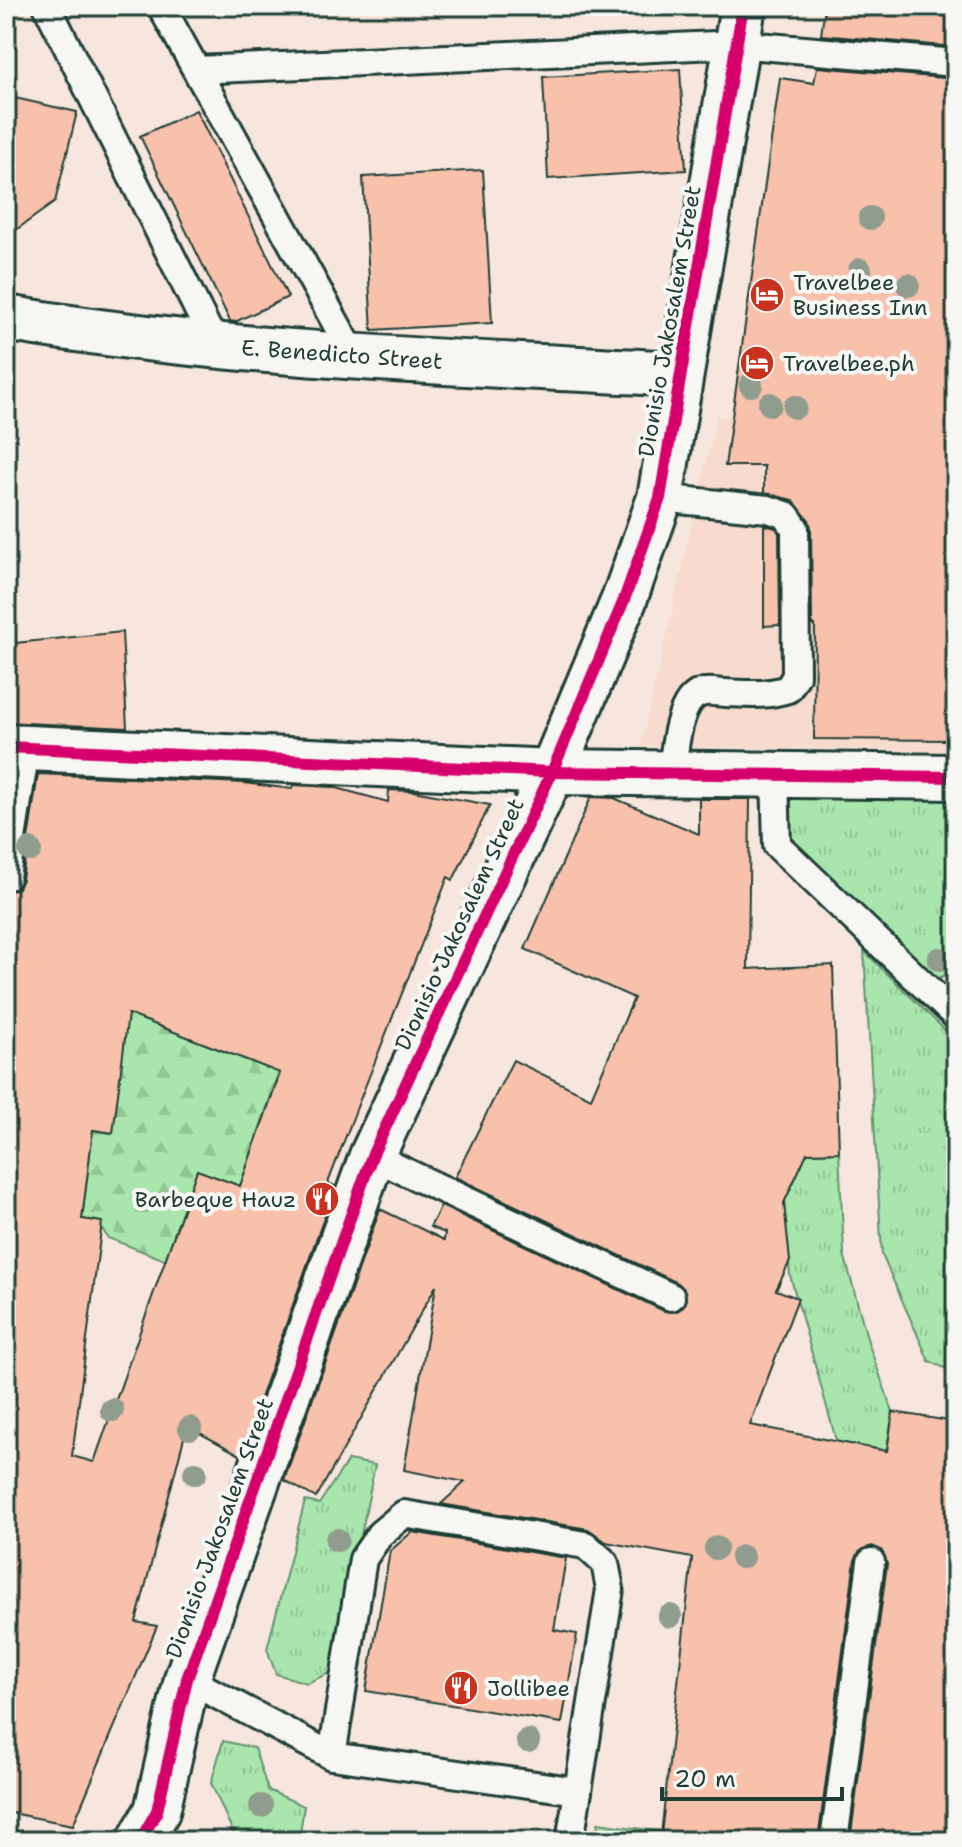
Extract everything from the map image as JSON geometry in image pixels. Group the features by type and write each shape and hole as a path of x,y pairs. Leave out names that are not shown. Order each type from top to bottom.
{"street":[{"name":"Dionisio Jakosalem Street","path":"140,1841 157,1811 187,1679 372,1156 552,772 624,600 660,498 740,25"},
{"name":"E. Benedicto Street","path":"6,318 77,330 216,346 680,374"},
{"path":"16,748 552,772 956,777"}],"lane":[{"path":"47,6 216,346"},
{"path":"161,6 354,356"},
{"path":"197,70 740,25 956,63"},
{"path":"660,498 768,509 786,515 795,528 796,676 788,689 770,695 702,692 692,698 685,709 674,747 672,773"},
{"path":"6,877 16,748"},
{"path":"775,774 777,845 951,1005"},
{"path":"372,1156 671,1297"},
{"path":"332,1756 363,1559 380,1534 404,1514 585,1545 605,1563 610,1589 570,1841"},
{"path":"834,1841 871,1562"},
{"path":"187,1679 332,1756 578,1791"}],"shaded area":[{"path":"956,414 956,751 641,746 717,417"}],"green space":[{"path":"956,795 956,971 936,979 782,849 791,797"},
{"path":"864,951 956,1041 956,1373 929,1361 882,1255"},
{"path":"126,970 279,1072 240,1186 197,1170 165,1260 108,1238 97,1221 82,1219 93,1130 112,1133"},
{"path":"839,1152 844,1254 869,1345 893,1412 886,1452 838,1447 790,1275 779,1154"},
{"path":"348,1460 375,1465 334,1671 307,1683 276,1674 267,1649 305,1501 319,1504"},
{"path":"223,1741 254,1748 268,1790 304,1806 299,1841 237,1841 211,1783"},
{"path":"598,1823 658,1831 657,1841 595,1841"}],"building":[{"path":"825,6 956,6 956,47 821,35"},
{"path":"817,67 956,79 956,740 814,739 815,625 812,625 809,520 792,500 764,493 764,466 725,466 780,78 814,83"},
{"path":"680,69 686,170 548,179 543,77"},
{"path":"6,96 77,112 55,202 6,237"},
{"path":"196,110 288,297 235,322 230,321 140,136"},
{"path":"483,170 492,323 372,330 363,177"},
{"path":"764,525 776,528 779,533 780,625 764,626"},
{"path":"122,632 127,728 6,722 6,644"},
{"path":"38,774 244,783 292,789 293,785 333,787 388,802 389,790 413,791 490,805 453,880 448,877 359,1102 328,1183 335,1186 240,1455 187,1426 136,1622 157,1626 73,1825 6,1812 6,893 18,888","holes":["128,1014 280,1073 240,1186 197,1170 94,1462 72,1456 102,1222 82,1219 93,1130 113,1133"]},
{"path":"591,797 614,798 699,834 699,799 750,799 748,969 833,965 839,1152 807,1153 784,1203 790,1261 776,1290 798,1298 750,1425 887,1451 893,1412 956,1422 956,1841 850,1841 887,1564 881,1550 872,1546 859,1552 855,1560 818,1841 711,1841 661,1835 692,1558 606,1542 588,1529 441,1504 465,1482 404,1470 436,1286 316,1498 284,1480 380,1209 444,1240 445,1233 430,1227 441,1206 664,1311 679,1310 686,1303 684,1289 678,1283 455,1177 513,1060 591,1098 634,998 525,949"},
{"path":"412,1532 566,1558 554,1630 577,1634 562,1723 366,1691 390,1551"}],"cycle path":[{"path":"140,1841 157,1811 187,1679 372,1156 552,772 624,600 660,498 743,6"},
{"path":"6,747 552,772 956,777"}],"place":[{"name":"Travelbee Business Inn","path":"767,295"},
{"name":"Travelbee.ph","path":"757,363"},
{"name":"Barbeque Hauz","path":"322,1199"},
{"name":"Jollibee","path":"461,1688"}]}
